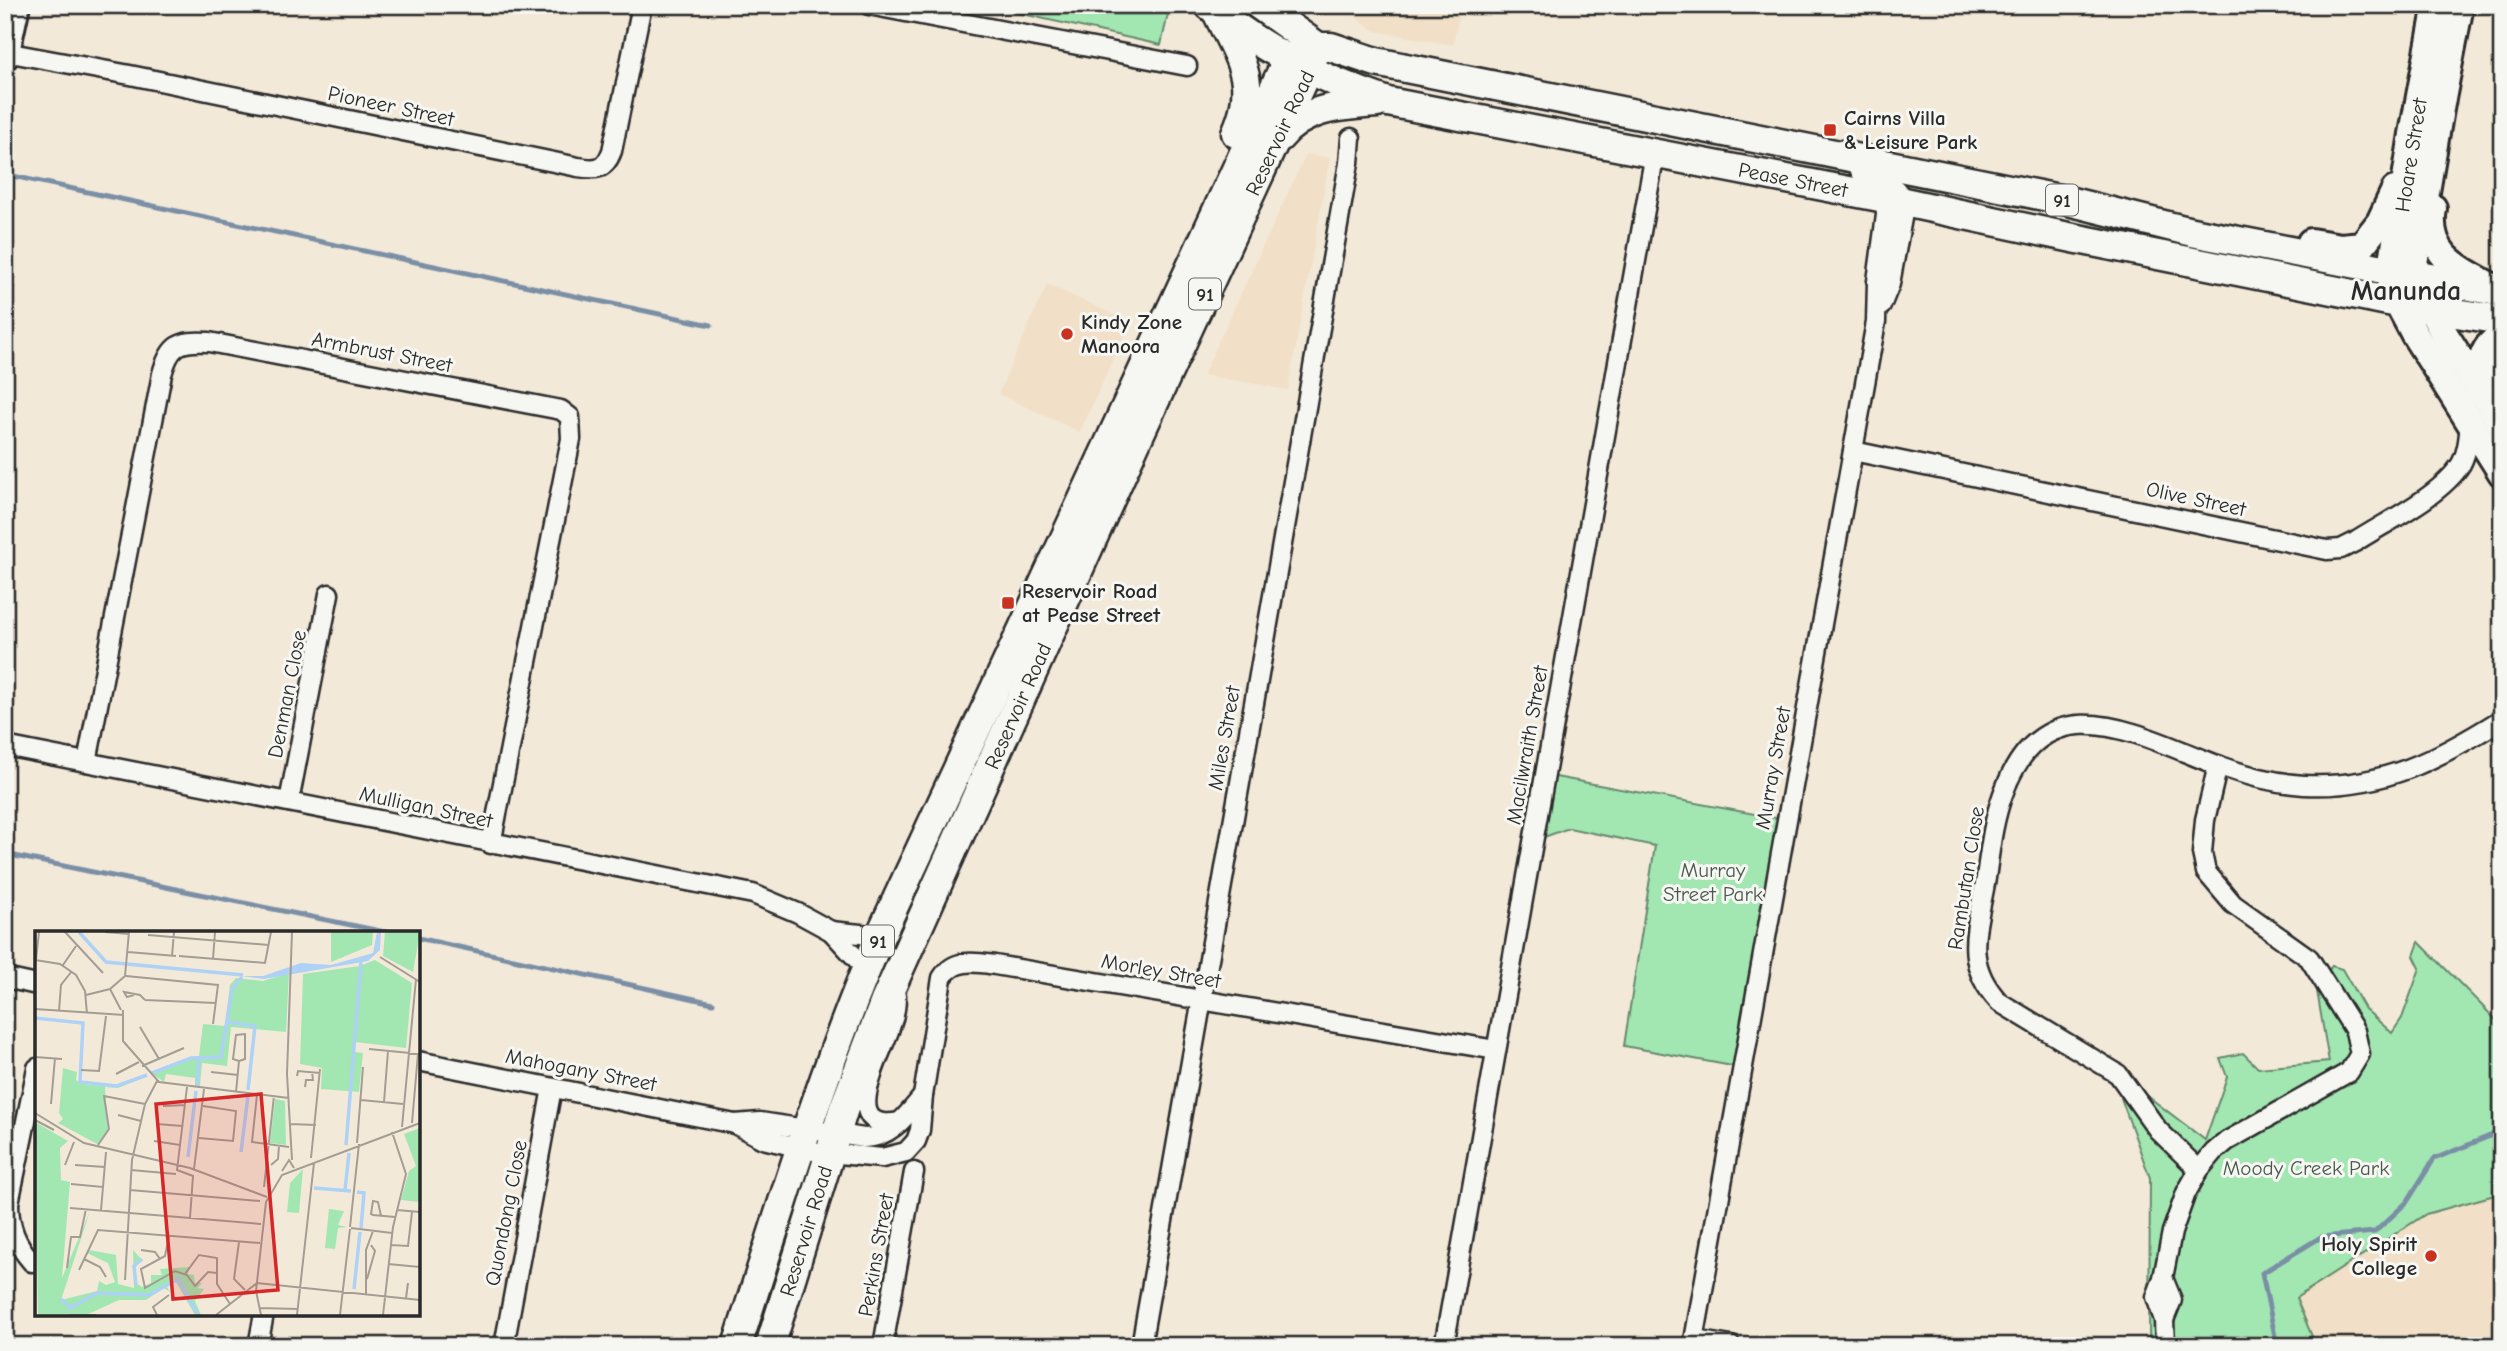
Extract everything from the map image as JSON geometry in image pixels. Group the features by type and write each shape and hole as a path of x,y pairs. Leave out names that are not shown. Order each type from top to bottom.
{"main road":[{"path":"6,53 16,5"},
{"name":"Pease Street","path":"1259,5 1305,60"},
{"name":"Hoare Street","path":"2406,294 2405,194 2413,134 2437,5"},
{"name":"Hoare Street","path":"2406,294 2460,5"},
{"path":"1188,274 1191,237 1197,218 1247,104 1244,70 1213,9"},
{"name":"Pease Street","path":"1213,9 1388,102 1895,200 2073,238 2406,294"},
{"name":"Pease Street","path":"1305,60 1331,47 1376,62 1451,79 2064,200 2192,232 2406,294"},
{"name":"Reservoir Road","path":"770,1346 857,1072 896,975 1135,444 1275,145 1305,60"},
{"name":"Reservoir Road","path":"737,1346 803,1139 880,936 1282,71 1305,60"},
{"name":"91","path":"1275,145 1289,127 1316,112 1342,106 1388,102"},
{"path":"2440,109 2438,175 2431,231 2446,259 2455,267 2502,292"},
{"path":"2192,232 2248,230 2330,246 2362,244 2381,222 2413,134"},
{"path":"1922,171 1929,186 1937,192 2030,213 2073,238"},
{"path":"2064,200 2090,221 2351,277 2406,294 2449,341 2502,425"},
{"name":"91","path":"2406,294 2502,292"},
{"path":"2406,294 2470,420 2502,472"},
{"name":"91","path":"2406,294 2502,320"},
{"path":"2480,390 2483,356 2496,340 2502,338"}],"street":[{"name":"Pioneer Street","path":"6,53 130,75 592,170 604,166 612,152 642,5"},
{"path":"869,5 901,8 1187,66"},
{"path":"1733,133 1786,157 1880,176 1898,190 1895,200"},
{"name":"Miles Street","path":"1141,1346 1349,163 1351,138"},
{"name":"Macilwraith Street","path":"1444,1346 1655,153"},
{"name":"Murray Street","path":"1694,1343 1876,322 1890,284 1895,200"},
{"name":"Armbrust Street","path":"87,762 162,374 167,355 177,345 193,341 209,342 561,410 570,416 571,439 491,844"},
{"name":"Olive Street","path":"1853,451 2327,550 2341,549 2355,542 2446,484 2462,462 2470,420"},
{"name":"Denman Close","path":"289,802 329,594"},
{"name":"Rambutan Close","path":"2199,1170 2158,1129 2118,1074 1999,1002 1986,988 1976,968 1975,946 1994,826 2015,766 2034,743 2054,730 2095,724 2147,737 2249,776 2303,785 2362,781 2393,775 2422,765 2502,719"},
{"name":"Mulligan Street","path":"5,746 753,894 831,931 866,969"},
{"path":"2165,1346 2164,1320 2157,1297 2172,1231 2186,1193 2199,1170 2227,1141 2349,1072 2360,1054 2355,1031 2309,958 2233,904 2206,872 2202,853 2204,820 2218,765"},
{"name":"Mulligan Street","path":"831,931 880,936"},
{"name":"Morley Street","path":"803,1139 833,1143 882,1158 906,1152 918,1137 923,1115 923,1096 940,985 948,970 959,964 972,962 1496,1050"},
{"path":"896,975 893,1018 865,1102 870,1116 876,1122 900,1122"},
{"path":"5,978 35,985"},
{"name":"Mahogany Street","path":"420,1061 735,1124 752,1135 803,1139"},
{"path":"32,1262 20,1249 9,1224 9,1203 35,1078"},
{"name":"Quondong Close","path":"503,1346 552,1088"},
{"name":"Morley Street","path":"833,1143 877,1137 889,1132 923,1096"},
{"name":"Perkins Street","path":"883,1346 914,1172"},
{"path":"258,1346 264,1316"},
{"path":"1694,1343 1731,1346"}],"shaded area":[{"path":"1349,5 1461,5 1453,45 1375,31 1346,9"},
{"path":"1306,154 1330,158 1288,390 1203,375"},
{"path":"1047,284 1130,322 1080,432 998,394"},
{"name":"Holy Spirit College","path":"2502,1193 2502,1346 2316,1346 2296,1298 2426,1214"}],"green space":[{"path":"982,5 1157,5 1168,14 1161,45"},
{"name":"Murray Street Park","path":"1545,775 1787,820 1743,1068 1624,1046 1655,846 1569,828 1533,841"},
{"name":"Moody Creek Park","path":"2419,942 2502,1026 2502,1193 2426,1214 2296,1298 2316,1346 2149,1346 2150,1178 2121,1098 2137,1088 2205,1140 2227,1077 2220,1058 2243,1053 2258,1068 2329,1062 2316,985 2332,966 2342,969 2365,1009 2392,1033 2402,1018 2420,968 2414,956"}],"waterway":[{"path":"8,175 711,325"},
{"path":"5,854 380,931"},
{"path":"420,938 713,1003"},
{"path":"2277,1346 2262,1273 2321,1237 2375,1232 2407,1202 2434,1159 2502,1131"}],"place":[{"name":"Cairns Villa & Leisure Park","path":"1830,130"},
{"name":"Kindy Zone Manoora","path":"1067,334"},
{"name":"Reservoir Road at Pease Street","path":"1008,603"},
{"name":"Holy Spirit College","path":"2431,1256"}],"district":[{"name":"Manunda","path":"2406,290"}]}
